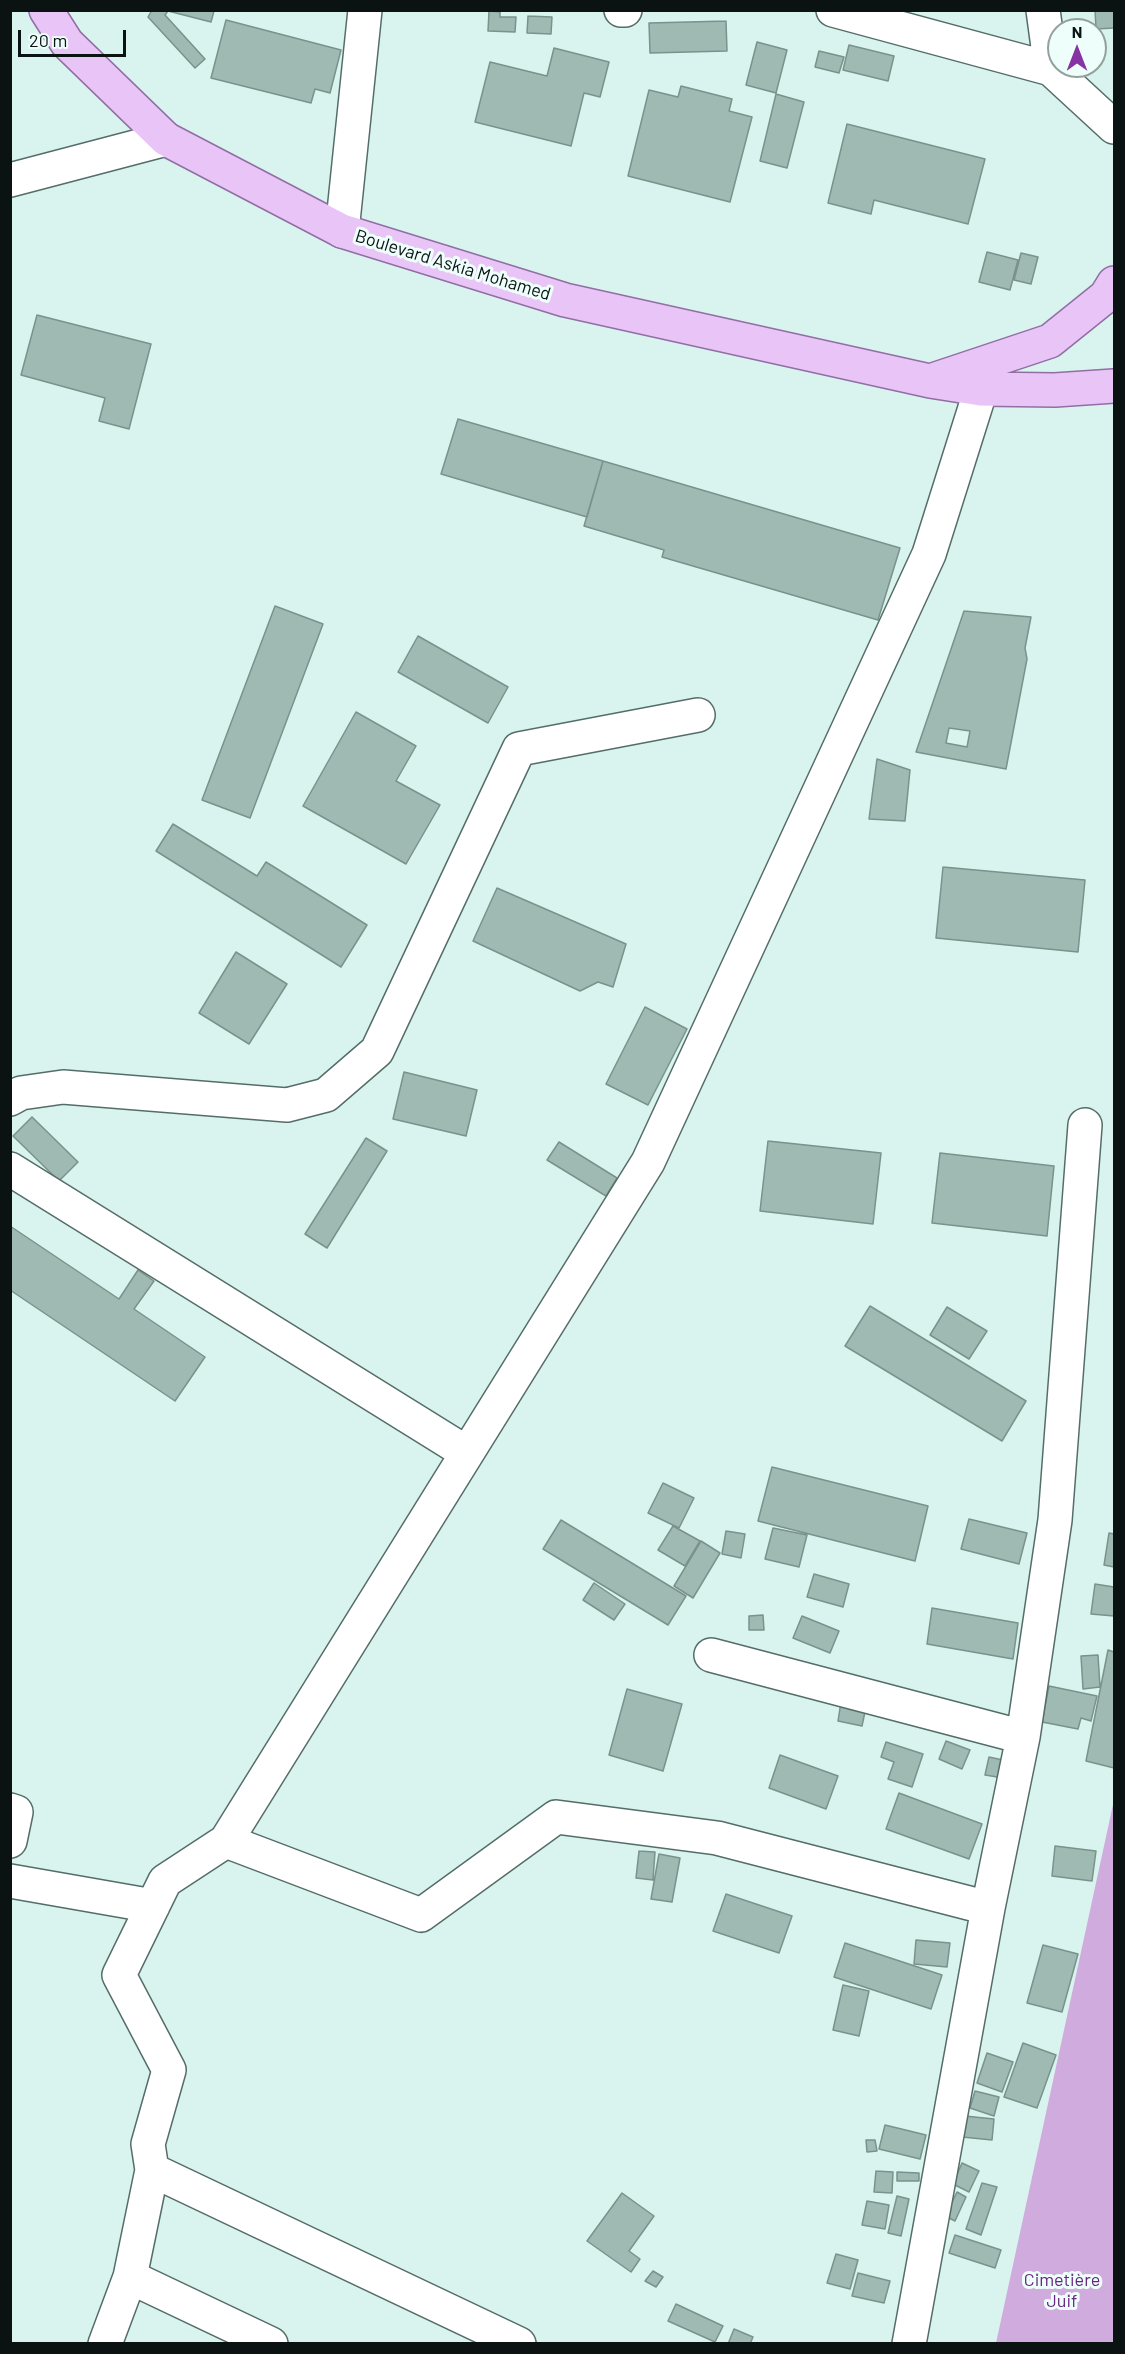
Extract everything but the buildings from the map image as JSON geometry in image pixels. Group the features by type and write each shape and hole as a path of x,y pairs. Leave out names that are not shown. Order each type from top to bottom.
{"main road":[{"name":"Boulevard Askia Mohamed","path":"46,10 67,43 166,139 342,231 565,300 930,381 981,389 1055,390 1114,386"},
{"path":"930,381 1050,341 1106,296 1114,283"}],"street":[{"path":"342,231 364,10"},
{"path":"833,10 1047,68"},
{"path":"1043,10 1047,40"},
{"path":"1061,78 1114,127"},
{"path":"10,180 166,139"},
{"path":"105,2343 130,2277 152,2169 148,2144 169,2070 119,1975 165,1881 226,1840 648,1162 929,554 981,389"},
{"path":"10,1099 21,1093 63,1087 287,1105 326,1095 377,1051 519,749 698,715"},
{"path":"909,2343 988,1908 1023,1737 1055,1520 1084,1125"},
{"path":"10,1169 467,1453"},
{"path":"711,1655 1023,1737"},
{"path":"10,1810 16,1812 10,1841"},
{"path":"226,1840 421,1915 556,1817 717,1838 988,1908"},
{"path":"10,1881 153,1906"},
{"path":"152,2169 466,2332 519,2343"},
{"path":"130,2277 270,2343"}],"green space":[{"name":"Cimetière Juif","path":"1114,1800 1114,2343 996,2343"}]}
